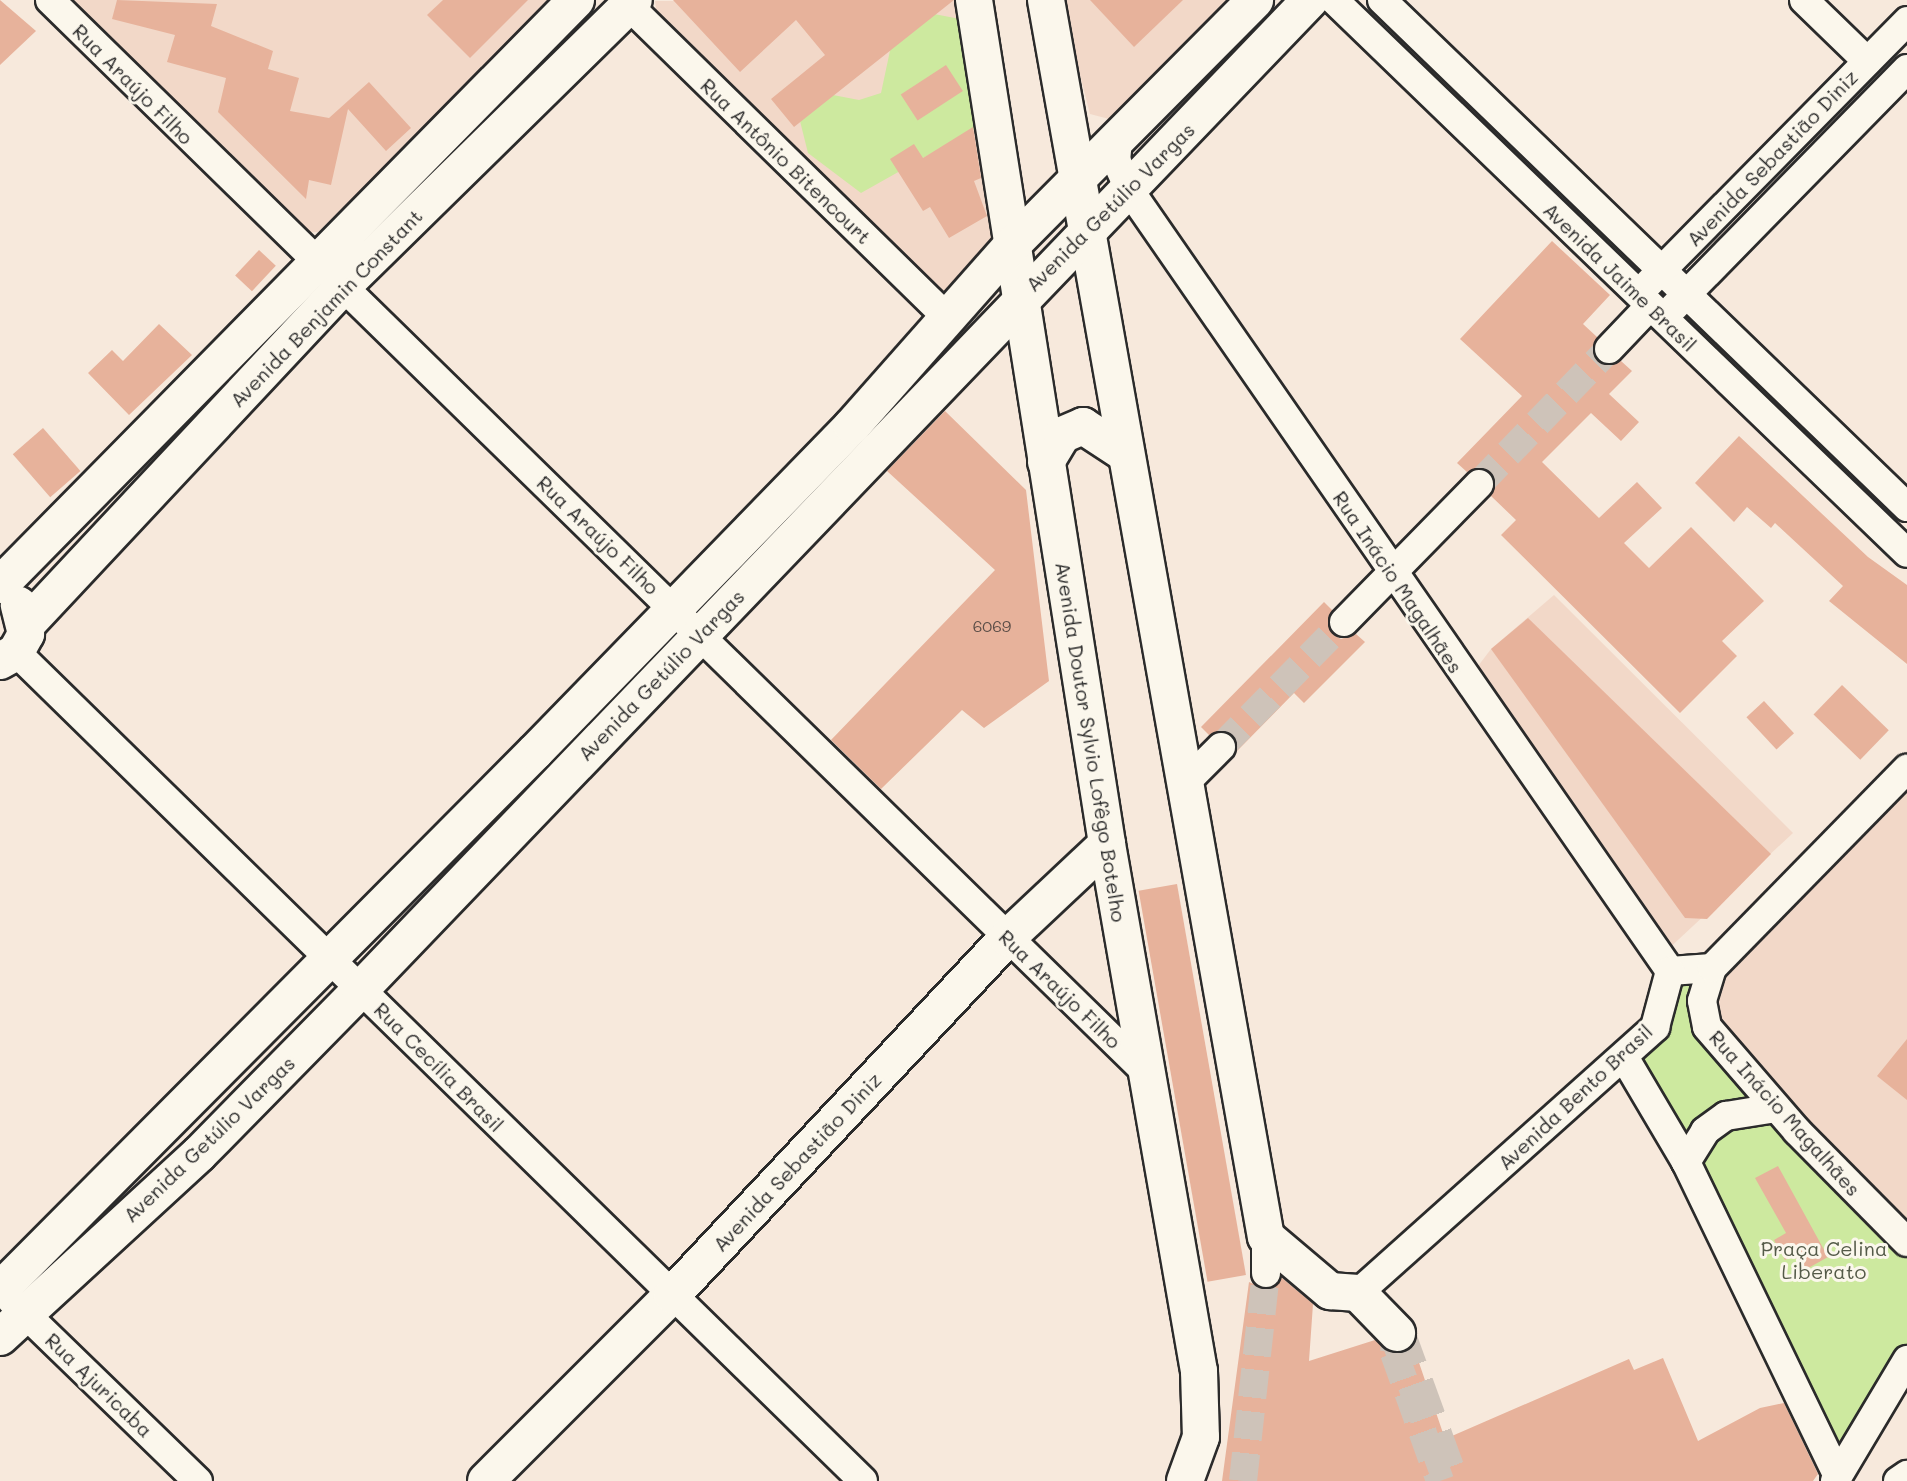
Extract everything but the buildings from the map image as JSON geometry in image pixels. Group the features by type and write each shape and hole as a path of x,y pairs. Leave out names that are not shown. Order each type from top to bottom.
{"main road":[{"name":"Avenida Benjamin Constant","path":"0,585 576,0"},
{"name":"Avenida Doutor Sylvio Lofêgo Botelho","path":"974,0 1110,858 1199,1371 1201,1437 1185,1481"},
{"path":"1046,0 1075,183 1087,234 1266,1237 1330,1291 1358,1293 1397,1333"},
{"name":"Avenida Getúlio Vargas","path":"5,1304 330,957 671,606 852,426 945,315 1012,245 1255,0"},
{"name":"Avenida Getúlio Vargas","path":"5,1304 199,1154 360,990 1019,298 1130,191 1310,0"},
{"name":"Avenida Benjamin Constant","path":"14,646 342,287 631,3"},
{"path":"1046,462 1062,435 1083,426 1126,454"},
{"path":"0,591 17,601 14,646"},
{"name":"Avenida Sebastião Diniz","path":"515,1481 679,1302 1015,947 1110,858"},
{"name":"Avenida Sebastião Diniz","path":"486,1481 679,1302"}],"street":[{"name":"Rua Araújo Filho","path":"50,0 313,264 342,287 671,606 1015,947 1145,1071"},
{"name":"Avenida Jaime Brasil","path":"1334,0 1907,553"},
{"name":"Avenida Jaime Brasil","path":"1382,0 1907,507"},
{"path":"1804,0 1867,61"},
{"name":"Rua Antônio Bitencourt","path":"631,3 945,315"},
{"name":"Avenida Sebastião Diniz","path":"1649,306 1663,270 1907,21"},
{"name":"Avenida Sebastião Diniz","path":"1649,306 1688,293 1907,69"},
{"name":"Rua Inácio Magalhães","path":"1118,139 1116,160 1130,191 1670,971"},
{"path":"1609,349 1649,306"},
{"path":"1344,622 1479,484"},
{"name":"Rua Cecília Brasil","path":"14,646 360,990 863,1481"},
{"path":"1185,783 1221,747"},
{"path":"1670,971 1712,968 1907,769"},
{"name":"Rua Inácio Magalhães","path":"1712,968 1702,1001 1707,1027 1776,1108 1907,1242"},
{"name":"Avenida Bento Brasil","path":"1358,1293 1655,1027 1670,971"},
{"path":"1655,1027 1681,1020 1707,1027"},
{"path":"1624,1057 1686,1162 1836,1478"},
{"path":"1686,1162 1705,1131 1726,1116 1776,1108"},
{"path":"1266,1237 1266,1273"},
{"name":"Rua Ajuricaba","path":"5,1304 198,1481"},
{"path":"1836,1478 1907,1360"},
{"path":"1898,1481 1907,1475"}],"shaded area":[{"path":"72,0 554,0 318,232 302,233 285,230"},
{"path":"954,0 994,237 980,270 959,290 943,292 929,288 657,16 655,1"},
{"path":"1061,0 1233,0 1113,120 1090,114"},
{"path":"1554,595 1793,833 1664,953 1469,678 1491,649"},
{"path":"1907,756 1907,1229 1735,1050 1700,995 1720,937"}],"green space":[{"path":"934,14 960,19 980,126 861,193 808,153 799,117 833,95 859,100 881,93 891,46"},
{"name":"Praça Celina Liberato","path":"1664,953 1700,995 1705,1015 1907,1230 1907,1348 1835,1448 1613,1046 1646,1015"}],"tunnel":[{"path":"1479,484 1609,349"},
{"path":"1221,747 1344,622"},
{"path":"1243,1481 1266,1273"},
{"path":"1397,1333 1394,1353 1440,1481"},
{"path":"1397,1333 1451,1481"}]}
